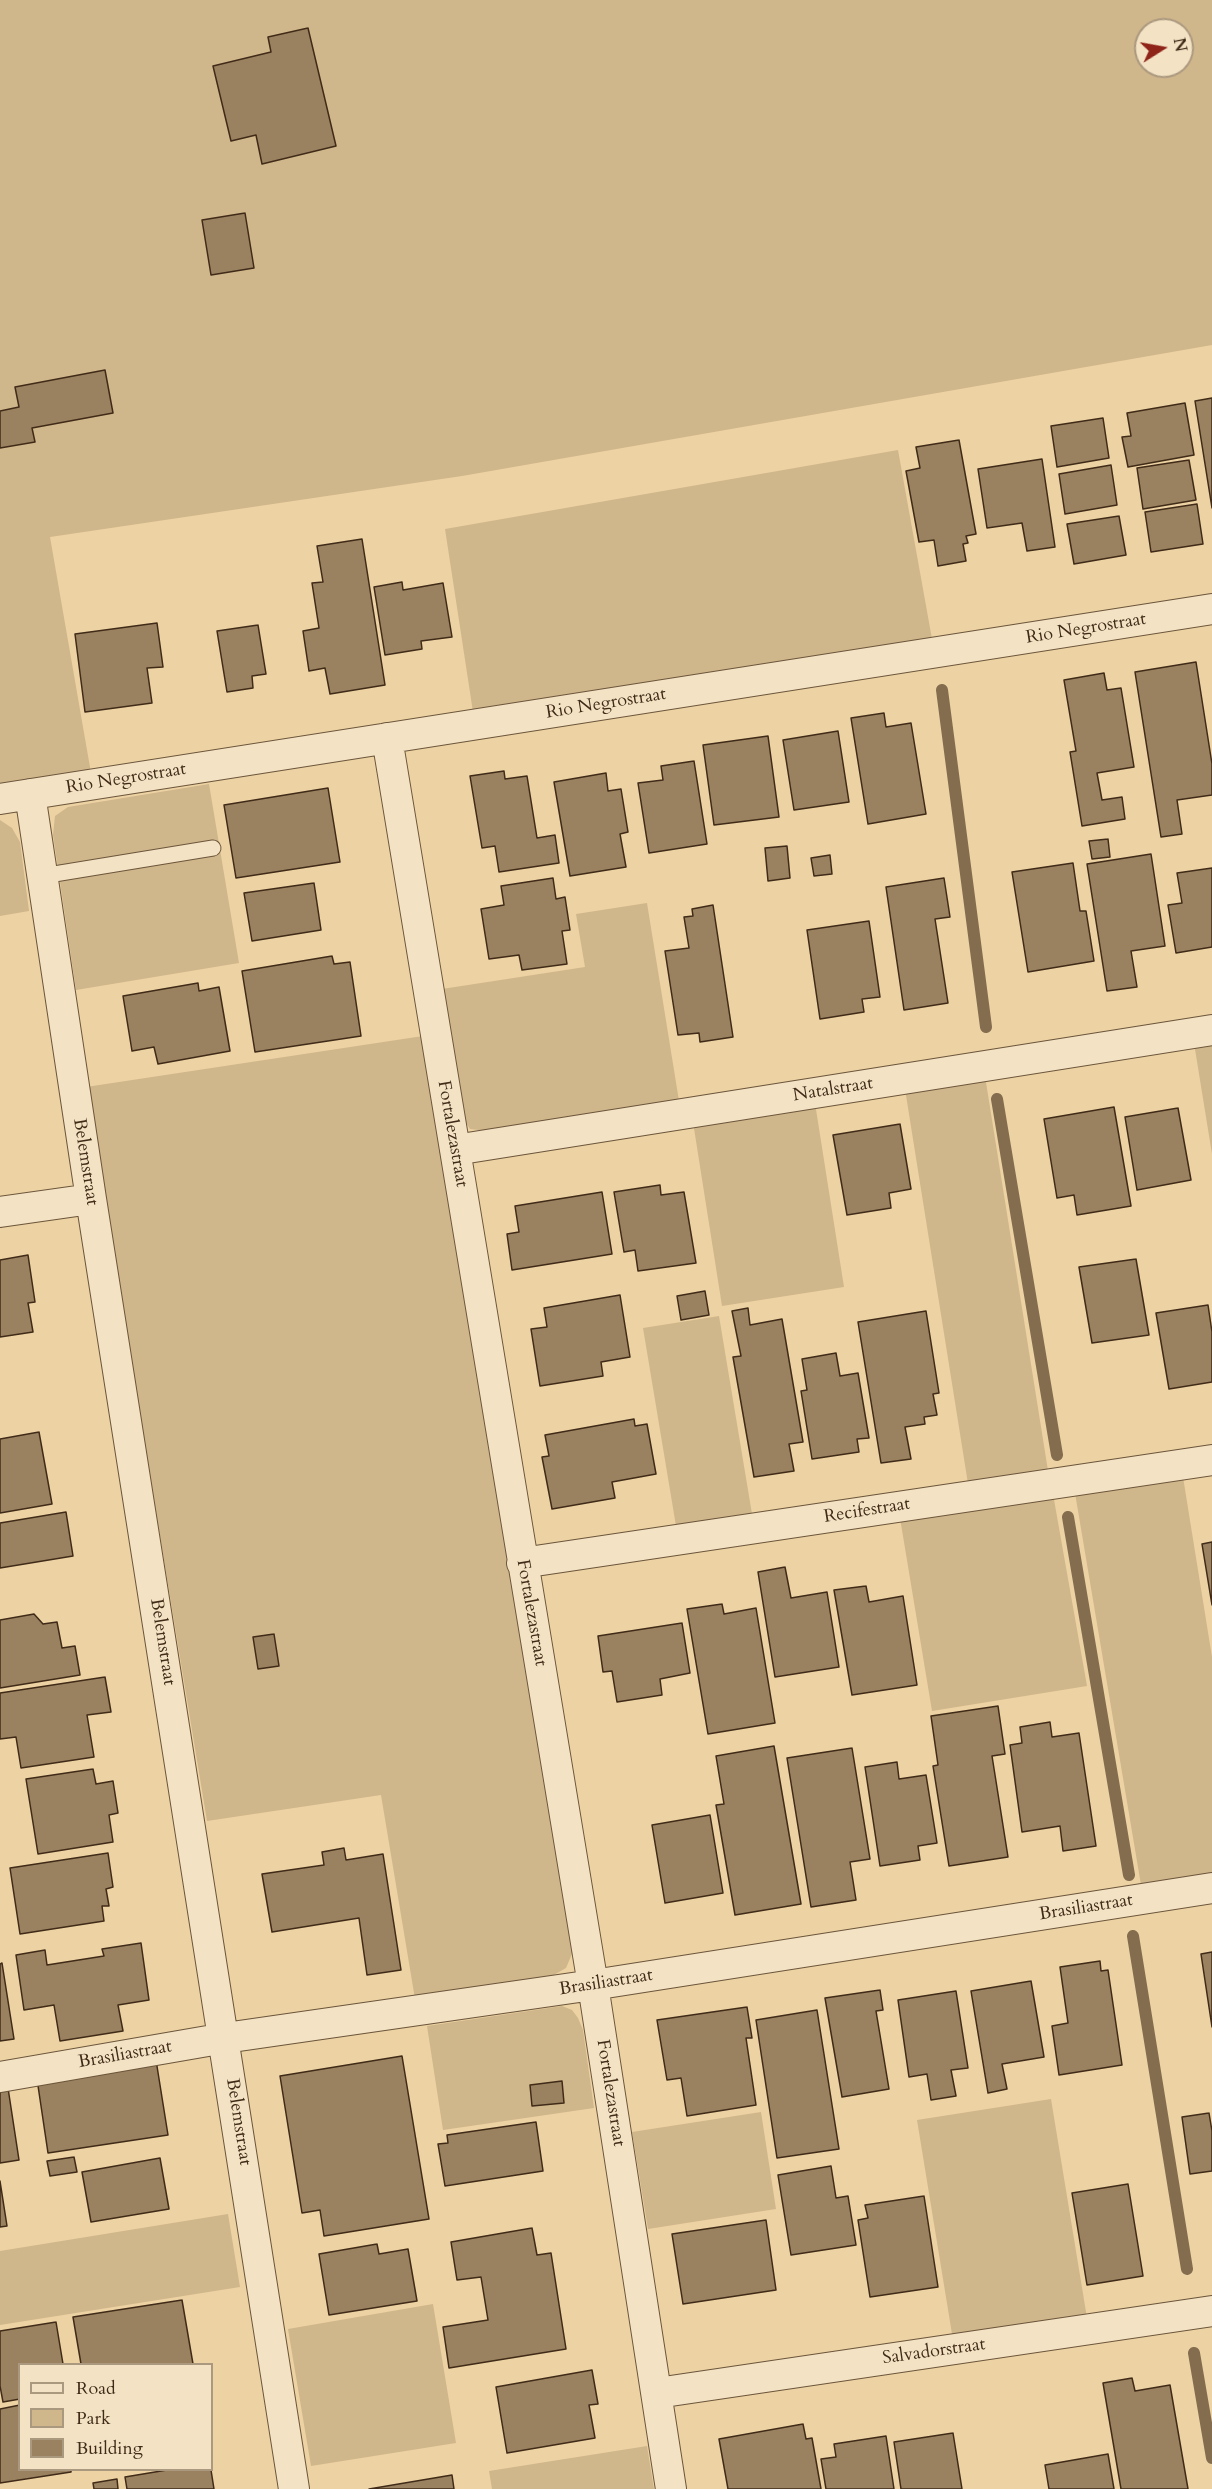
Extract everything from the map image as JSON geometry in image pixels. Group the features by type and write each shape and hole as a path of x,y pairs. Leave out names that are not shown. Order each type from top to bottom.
{"street":[{"name":"Rio Negrostraat","path":"0,799 1212,609"},
{"name":"Fortalezastraat","path":"387,738 593,1985 671,2489"},
{"name":"Belemstraat","path":"30,794 91,1199 225,2038 294,2489"},
{"name":"Natalstraat","path":"454,1149 1212,1030"},
{"path":"0,1212 91,1199"},
{"name":"Recifestraat","path":"522,1563 1212,1460"},
{"name":"Brasiliastraat","path":"0,2077 225,2038 593,1985 1212,1888"},
{"name":"Salvadorstraat","path":"657,2393 1212,2311"}],"lane":[{"path":"42,876 213,848"}],"green space":[{"path":"0,0 1212,0 1212,345 462,476 50,537 91,773 0,788"},
{"path":"898,450 932,639 473,712 445,529"},
{"path":"209,784 239,963 76,990 53,835 55,816 68,807"},
{"path":"0,820 12,828 20,842 29,911 0,916"},
{"path":"647,903 679,1101 487,1131 470,1129 463,1118 442,989 585,967 576,914"},
{"path":"423,1036 574,1949 566,1968 545,1980 415,1999 381,1795 207,1821 86,1087"},
{"path":"1212,1040 1212,1154 1194,1043"},
{"path":"985,1076 1049,1477 969,1490 905,1089"},
{"path":"815,1103 844,1287 722,1306 693,1122"},
{"path":"719,1316 752,1514 676,1526 643,1328"},
{"path":"1183,1477 1212,1657 1212,1874 1141,1885 1075,1493"},
{"path":"1053,1494 1087,1686 932,1711 900,1518"},
{"path":"562,2006 572,2010 583,2030 594,2108 443,2130 427,2026"},
{"path":"1051,2099 1087,2318 953,2340 917,2120"},
{"path":"761,2112 776,2209 648,2229 632,2132"},
{"path":"228,2214 240,2287 0,2325 0,2251"},
{"path":"433,2304 456,2443 311,2466 288,2329"},
{"path":"647,2446 654,2489 492,2489 489,2471"}],"building":[{"path":"308,28 336,146 262,164 256,135 231,141 213,66 271,52 268,37"},
{"path":"245,213 254,268 211,275 202,220"},
{"path":"105,370 113,413 32,428 35,442 0,448 0,411 19,407 15,387"},
{"path":"1212,398 1212,508 1195,401"},
{"path":"1185,403 1194,455 1128,467 1122,437 1131,436 1127,413"},
{"path":"1103,418 1109,458 1057,467 1051,426"},
{"path":"959,440 976,534 966,536 968,543 963,544 966,561 938,566 934,540 919,542 906,471 920,468 916,447"},
{"path":"1042,459 1055,547 1027,551 1022,523 987,528 978,469"},
{"path":"1189,460 1196,500 1143,509 1137,468"},
{"path":"1111,465 1117,505 1065,514 1059,474"},
{"path":"1197,504 1203,544 1151,552 1145,512"},
{"path":"1119,516 1126,555 1074,564 1067,524"},
{"path":"362,539 385,685 330,694 325,668 309,671 303,631 319,628 312,583 323,582 317,546"},
{"path":"402,582 403,590 443,583 452,637 421,641 422,649 385,655 374,587"},
{"path":"157,623 163,667 147,668 152,703 85,712 75,634"},
{"path":"258,625 266,674 252,676 253,688 227,692 217,631"},
{"path":"1196,662 1212,764 1212,795 1177,800 1182,834 1161,837 1135,672"},
{"path":"1104,673 1107,690 1121,688 1134,767 1097,773 1102,800 1122,797 1125,819 1082,826 1070,752 1076,751 1064,680"},
{"path":"884,713 886,727 911,723 926,814 868,824 851,718"},
{"path":"838,731 849,802 794,810 783,740"},
{"path":"768,736 779,817 714,825 703,745"},
{"path":"694,761 707,844 649,853 638,783 663,780 661,766"},
{"path":"504,771 505,779 527,776 537,838 555,835 559,863 499,872 495,846 482,848 470,776"},
{"path":"606,773 608,791 621,789 628,832 620,834 626,867 570,876 554,782"},
{"path":"328,788 340,862 236,878 224,805"},
{"path":"1108,839 1110,857 1092,859 1089,841"},
{"path":"787,846 790,878 768,881 765,848"},
{"path":"1151,854 1165,946 1131,951 1137,987 1107,991 1087,864"},
{"path":"830,855 832,874 814,876 811,858"},
{"path":"1073,863 1080,911 1086,911 1094,961 1028,972 1012,872"},
{"path":"1212,868 1212,947 1176,953 1168,905 1182,903 1177,873"},
{"path":"553,878 556,899 565,897 570,930 562,931 567,964 522,970 519,955 489,959 481,909 504,905 501,886"},
{"path":"944,878 950,917 935,919 948,1003 904,1010 886,887"},
{"path":"314,883 321,930 252,941 244,893"},
{"path":"713,905 733,1037 700,1042 699,1033 678,1035 665,951 689,948 684,917 693,916 692,909"},
{"path":"869,921 880,997 862,999 864,1012 820,1019 807,930"},
{"path":"332,956 334,964 350,962 361,1036 255,1052 242,971"},
{"path":"198,983 199,991 219,987 230,1051 158,1064 154,1047 132,1051 123,996"},
{"path":"1114,1107 1131,1206 1077,1215 1074,1195 1057,1198 1044,1119"},
{"path":"1178,1108 1191,1180 1137,1190 1125,1117"},
{"path":"900,1124 911,1189 889,1193 891,1208 847,1215 833,1135"},
{"path":"660,1185 661,1195 684,1192 696,1263 638,1271 635,1250 624,1252 614,1192"},
{"path":"602,1192 612,1254 512,1270 507,1234 519,1232 515,1206"},
{"path":"28,1255 35,1302 28,1303 33,1332 0,1337 0,1260"},
{"path":"1136,1259 1149,1335 1092,1343 1079,1267"},
{"path":"705,1291 709,1315 681,1320 677,1296"},
{"path":"620,1295 630,1357 601,1362 603,1376 540,1386 531,1329 547,1327 544,1308"},
{"path":"1208,1305 1212,1332 1212,1382 1169,1389 1156,1313"},
{"path":"748,1308 750,1325 782,1319 803,1442 789,1444 794,1471 754,1477 733,1357 741,1356 732,1311"},
{"path":"926,1311 939,1393 933,1394 937,1415 924,1417 925,1424 905,1427 911,1459 881,1463 858,1322"},
{"path":"836,1353 840,1376 858,1373 869,1438 857,1439 859,1452 812,1459 801,1391 807,1390 802,1359"},
{"path":"634,1419 635,1426 647,1424 656,1474 612,1482 615,1498 552,1509 542,1457 549,1456 545,1435"},
{"path":"39,1432 52,1504 0,1513 0,1439"},
{"path":"66,1512 73,1556 0,1568 0,1523"},
{"path":"1212,1542 1212,1605 1202,1544"},
{"path":"785,1567 791,1598 827,1592 839,1667 775,1677 758,1572"},
{"path":"866,1586 869,1602 903,1596 917,1685 852,1695 834,1590"},
{"path":"722,1604 724,1614 756,1608 775,1723 708,1734 687,1609"},
{"path":"34,1614 43,1624 57,1622 62,1648 75,1646 80,1675 0,1688 0,1620"},
{"path":"682,1623 690,1673 660,1679 662,1695 617,1702 612,1671 603,1672 598,1636"},
{"path":"274,1634 279,1666 258,1669 253,1637"},
{"path":"105,1677 111,1712 87,1715 94,1757 21,1768 16,1737 0,1739 0,1693"},
{"path":"998,1706 1005,1754 992,1756 1008,1857 949,1866 933,1766 938,1765 931,1716"},
{"path":"1050,1722 1052,1737 1079,1733 1096,1846 1063,1851 1060,1826 1022,1832 1010,1745 1022,1743 1020,1727"},
{"path":"774,1746 801,1904 735,1915 716,1805 724,1804 716,1756"},
{"path":"852,1748 870,1859 850,1862 856,1900 811,1907 787,1758"},
{"path":"897,1762 899,1779 926,1775 937,1843 918,1846 920,1860 880,1866 865,1767"},
{"path":"93,1769 96,1784 113,1781 118,1813 109,1815 113,1842 38,1854 26,1779"},
{"path":"710,1815 723,1893 665,1903 652,1825"},
{"path":"344,1848 346,1860 383,1854 401,1970 367,1975 359,1918 272,1932 262,1874 324,1865 322,1852"},
{"path":"108,1853 113,1887 106,1889 109,1906 102,1906 104,1921 20,1934 10,1868"},
{"path":"141,1943 149,2000 118,2005 123,2031 60,2041 54,2005 24,2010 16,1955 45,1950 47,1965 104,1956 102,1949"},
{"path":"1212,1952 1212,2027 1201,1954"},
{"path":"1100,1961 1101,1971 1108,1970 1122,2065 1059,2075 1052,2026 1068,2023 1060,1967"},
{"path":"2,1963 14,2039 0,2041 0,1964"},
{"path":"1031,1981 1044,2057 1002,2064 1007,2089 988,2093 971,1991"},
{"path":"880,1990 883,2010 876,2011 889,2089 842,2097 825,1998"},
{"path":"956,1991 968,2068 951,2070 956,2096 931,2100 927,2074 909,2077 898,2000"},
{"path":"747,2007 752,2038 746,2038 756,2105 687,2116 681,2078 667,2080 657,2020"},
{"path":"817,2010 839,2149 777,2158 756,2020"},
{"path":"402,2056 429,2219 324,2236 320,2210 302,2213 280,2076"},
{"path":"156,2060 168,2135 48,2153 37,2079"},
{"path":"562,2081 564,2103 532,2106 530,2085"},
{"path":"8,2088 19,2160 0,2163 0,2090"},
{"path":"1209,2113 1212,2131 1212,2171 1190,2174 1182,2117"},
{"path":"536,2122 543,2171 445,2186 438,2144 448,2143 447,2135"},
{"path":"74,2157 77,2172 50,2176 47,2161"},
{"path":"160,2158 169,2209 91,2222 82,2172"},
{"path":"831,2166 836,2198 848,2196 856,2245 791,2255 778,2175"},
{"path":"0,2181 7,2226 0,2227"},
{"path":"1128,2184 1143,2276 1087,2285 1072,2193"},
{"path":"924,2196 938,2287 870,2297 858,2220 868,2218 865,2205"},
{"path":"766,2220 776,2290 683,2304 672,2234"},
{"path":"532,2228 537,2255 551,2253 566,2349 449,2368 443,2327 488,2320 481,2277 457,2280 451,2242"},
{"path":"377,2244 379,2254 408,2249 417,2301 329,2315 319,2254"},
{"path":"182,2300 193,2363 81,2363 73,2317"},
{"path":"56,2322 63,2363 18,2363 18,2399 3,2402 0,2386 0,2331"},
{"path":"592,2370 598,2404 589,2405 595,2438 507,2453 496,2387"},
{"path":"1132,2378 1135,2391 1170,2385 1188,2489 1121,2489 1103,2383"},
{"path":"18,2405 18,2471 71,2472 0,2483 0,2409"},
{"path":"803,2424 806,2439 812,2438 821,2489 728,2489 719,2439"},
{"path":"953,2433 962,2489 901,2489 894,2442"},
{"path":"886,2436 894,2489 826,2489 821,2459 836,2457 834,2444"},
{"path":"1108,2454 1114,2489 1049,2489 1045,2465"},
{"path":"161,2471 211,2471 214,2489 127,2489 125,2477"},
{"path":"452,2475 454,2489 369,2489"},
{"path":"117,2479 118,2489 94,2489 93,2483"}],"waterway":[{"path":"942,690 986,1027"},
{"path":"997,1099 1057,1455"},
{"path":"1068,1517 1129,1875"},
{"path":"1133,1936 1187,2269"},
{"path":"1194,2353 1212,2458"}]}
